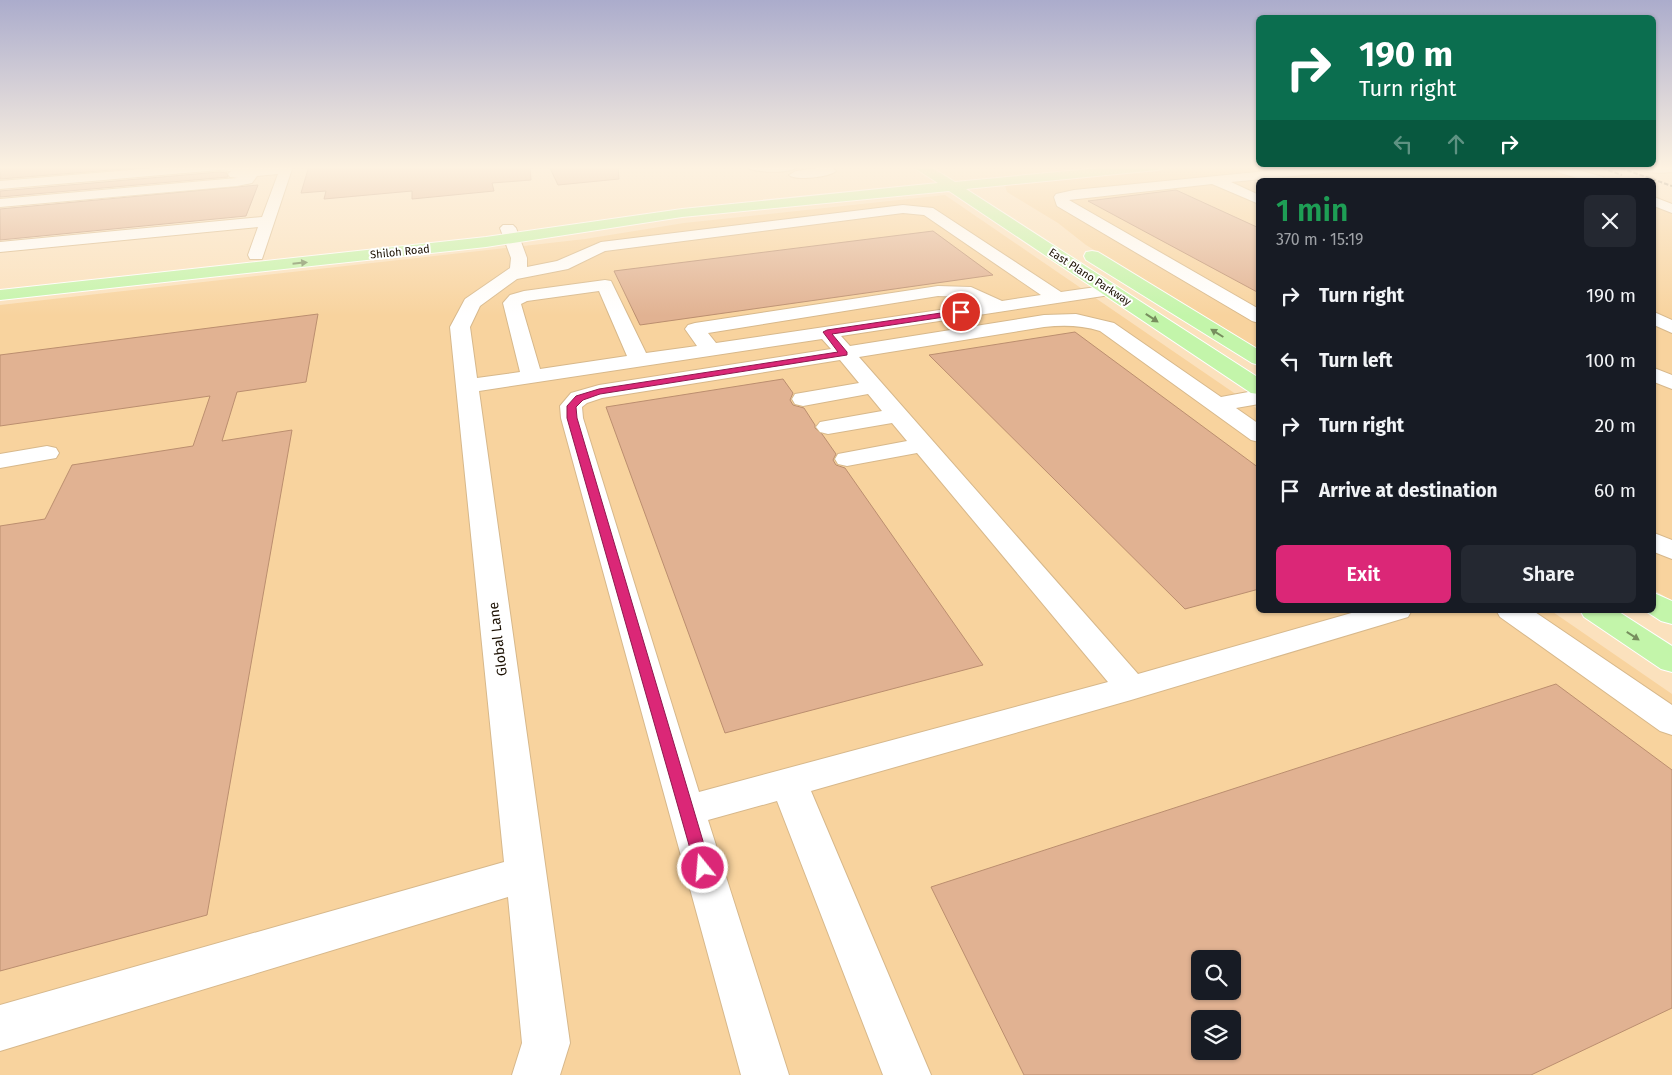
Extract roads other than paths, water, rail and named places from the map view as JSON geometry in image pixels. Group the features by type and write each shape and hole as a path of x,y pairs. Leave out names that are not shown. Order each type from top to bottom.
{"main road":[{"name":"Shiloh Road","path":"510,234 608,216"},
{"name":"Shiloh Road","path":"0,283 254,261 510,234 656,216"},
{"name":"East Plano Parkway","path":"1007,216 1110,290 1256,386"},
{"name":"East Plano Parkway","path":"1026,216 1033,220"},
{"name":"East Plano Parkway","path":"1074,246 1256,357"},
{"name":"Shiloh Road","path":"0,295 254,261"},
{"path":"1110,290 1140,286"},
{"path":"1656,603 1672,614"},
{"path":"1600,613 1672,661"}],"street":[{"path":"254,261 270,216"},
{"path":"511,275 562,265 601,247 853,216"},
{"path":"936,216 1058,298"},
{"path":"1086,216 1256,315"},
{"path":"1656,219 1672,218"},
{"path":"0,247 268,221"},
{"path":"510,234 519,258 518,270 511,275"},
{"path":"560,291 554,274 562,265"},
{"name":"Global Lane","path":"511,275 472,303 460,327 546,1043 536,1075"},
{"path":"532,376 512,303 524,296 605,285 639,360"},
{"path":"766,1075 686,811 572,418 571,406 579,398 599,392 1000,307 1110,290"},
{"path":"711,350 695,329 938,292 971,292 1000,307"},
{"path":"467,386 711,350 835,343 1077,319 1092,321 1107,327 1256,433"},
{"path":"835,343 1131,688"},
{"path":"1656,375 1672,382"},
{"path":"803,399 874,387"},
{"path":"1216,405 1256,398"},
{"path":"828,427 898,415"},
{"path":"847,459 924,445"},
{"path":"0,461 47,454"},
{"path":"1656,542 1672,551"},
{"path":"686,811 1131,688 1387,613"},
{"path":"1515,613 1672,722"},
{"path":"789,783 907,1075"},
{"path":"0,1028 525,874"}]}
